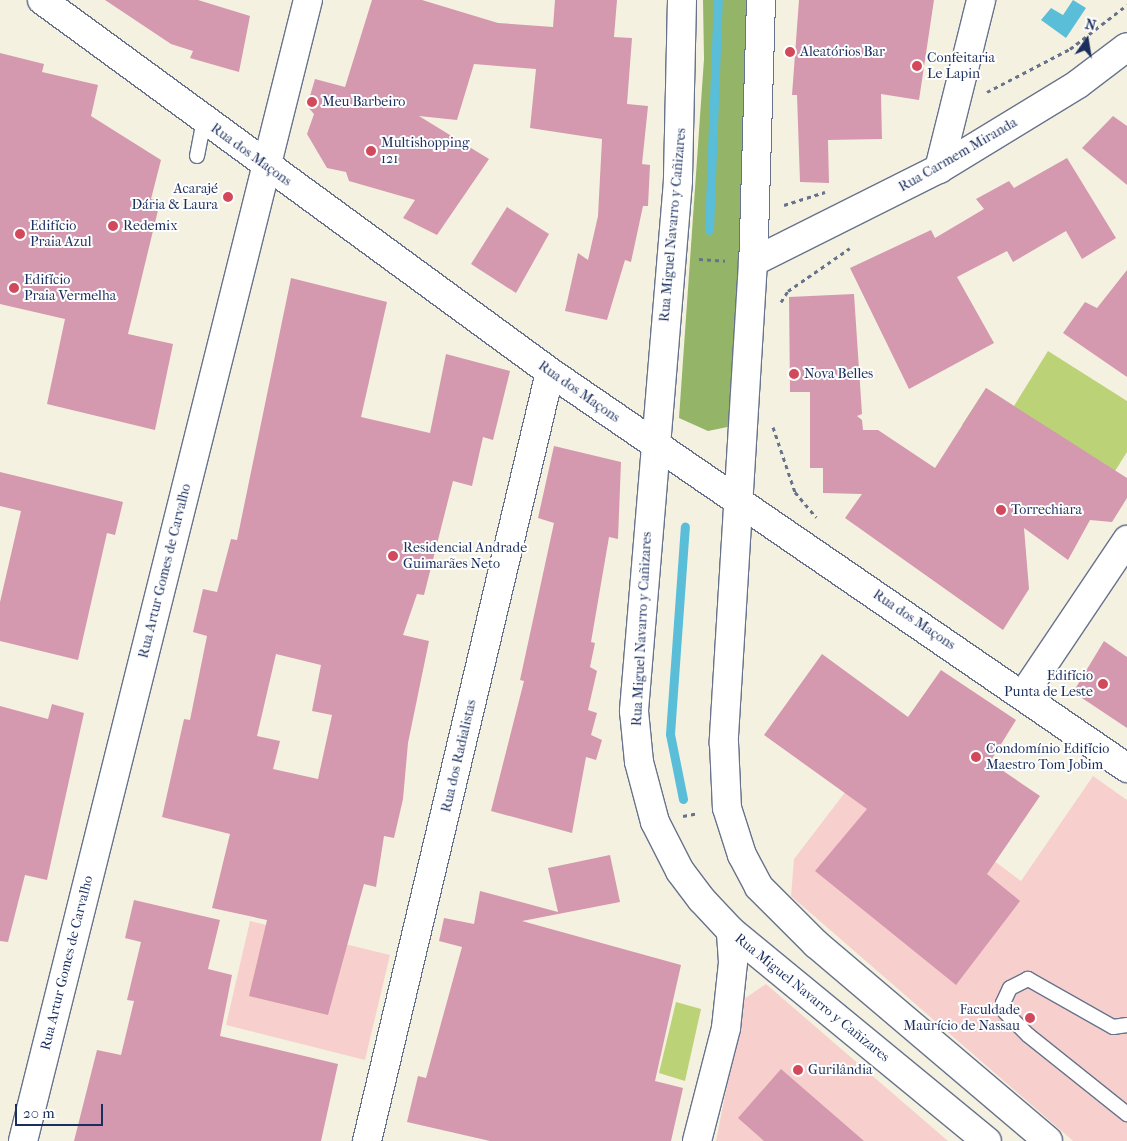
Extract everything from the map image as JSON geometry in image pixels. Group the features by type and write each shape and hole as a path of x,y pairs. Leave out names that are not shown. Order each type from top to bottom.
{"street":[{"name":"Rua dos Maçons","path":"42,0 266,167 550,372 1127,768"},
{"name":"Rua Artur Gomes de Carvalho","path":"22,1141 217,340 266,167 308,0"},
{"name":"Rua Miguel Navarro y Cañizares","path":"682,0 682,115 672,258 653,444 634,711 638,762 655,822 680,871 731,931 986,1141"},
{"path":"761,0 753,262 741,502 724,743 727,808 742,855 759,887 816,944 1048,1141"},
{"path":"939,169 981,0"},
{"name":"Rua Carmem Miranda","path":"753,262 939,169 1078,84 1127,47"},
{"name":"Rua dos Radialistas","path":"367,1141 550,372"},
{"path":"1023,695 1127,540"},
{"path":"697,1141 726,1028 733,962 731,931"}],"lane":[{"path":"197,156 204,121"},
{"path":"1127,1037 1120,1026 1028,979 1010,988 1003,1003 1005,1012 1028,1035 1127,1114"}],"path":[{"path":"979,87 986,93 1070,49 1127,5"},
{"path":"772,209 828,190"},
{"path":"776,311 788,291 858,243"},
{"path":"672,258 753,262"},
{"path":"773,424 795,492 818,520"}],"shaded area":[{"name":"Faculdade Maurício de Nassau","path":"866,765 1021,881 1093,776 1127,800 1127,1141 1073,1141 791,896 794,859"},
{"path":"250,921 390,955 365,1060 226,1025"},
{"name":"Gurilândia","path":"766,984 948,1141 716,1141 744,999"}],"green space":[{"path":"703,0 753,0 737,425 708,431 679,418 704,59"},
{"path":"1048,351 1127,401 1127,452 1115,471 1052,487 962,425 986,388 1014,406"},
{"path":"676,1002 701,1009 685,1081 659,1073"}],"water":[{"path":"1073,0 1086,8 1066,38 1041,20 1051,8 1063,15"}],"building":[{"path":"105,0 198,0 250,16 239,72 190,58 193,51 171,44"},
{"path":"372,0 422,0 498,23 553,27 555,0 617,0 614,37 632,38 627,104 648,106 642,164 650,165 648,206 643,206 631,262 625,260 607,320 565,311 578,253 588,260 598,216 602,139 530,128 536,69 474,64 457,120 419,116 489,159 437,235 403,218 415,200 349,181 346,172 327,168 307,134 314,114 307,106 315,79 345,87"},
{"path":"799,0 934,0 919,100 881,94 882,139 828,140 829,183 800,182 797,95 792,95"},
{"path":"0,53 44,64 42,72 98,85 91,116 161,160 151,199 160,202 128,334 173,344 155,430 47,404 65,319 0,304"},
{"path":"1113,116 1127,126 1127,185 1082,148"},
{"path":"1067,158 1116,238 1082,259 1066,231 1013,262 1007,251 957,277 994,343 909,389 850,268 931,230 935,238 984,209 976,199 1009,181 1014,188"},
{"path":"507,207 549,234 516,293 471,264"},
{"path":"1127,270 1127,377 1063,333 1085,302 1097,308"},
{"path":"291,278 387,302 361,417 430,433 446,354 510,371 493,440 483,437 472,486 453,481 424,595 417,594 403,635 429,641 408,743 403,799 394,838 384,836 376,887 364,884 328,1015 249,996 267,920 212,908 230,834 162,817 184,719 190,720 207,636 193,632 203,589 217,592 231,539 237,540","holes":["276,654 321,665 312,711 332,715 318,779 273,769 280,741 257,736"]},
{"path":"854,294 862,414 857,416 862,420 863,430 878,430 935,468 986,388 1127,478 1127,498 1112,522 1090,520 1068,560 1024,528 1029,589 1003,630 845,518 862,494 823,493 823,468 810,468 810,392 790,392 789,297"},
{"path":"554,446 621,462 618,539 609,537 591,642 595,643 590,667 597,671 588,710 597,713 591,735 602,740 596,760 586,757 572,833 491,811 524,681 520,680 554,523 538,518"},
{"path":"0,472 123,502 115,535 107,533 78,660 0,641 0,602 21,511 0,506"},
{"name":"Edifício Punta de Leste","path":"1104,641 1127,657 1127,728 1082,698 1084,695 1075,689"},
{"path":"822,654 908,717 941,670 1016,720 990,762 1040,796 987,874 1020,901 956,985 815,871 867,809 764,735"},
{"path":"52,704 84,713 47,880 25,875 8,942 0,941 0,706 48,719"},
{"path":"610,855 620,902 522,921 681,965 655,1081 683,1088 671,1141 490,1141 407,1122 418,1076 426,1078 462,947 439,941 444,918 474,924 480,891 558,912 548,868"},
{"path":"134,900 220,920 208,969 232,975 220,1036 338,1064 321,1141 74,1141 97,1050 121,1055 134,1001 127,1000 141,942 125,938"},
{"path":"781,1069 864,1141 764,1141 738,1118"}],"waterway":[{"path":"709,230 718,0"},
{"path":"683,799 670,734 685,527"}],"place":[{"name":"Aleatórios Bar","path":"790,52"},
{"name":"Confeitaria Le Lapin","path":"917,66"},
{"name":"Meu Barbeiro","path":"312,102"},
{"name":"Multishopping 121","path":"371,151"},
{"name":"Acarajé Dária & Laura","path":"228,197"},
{"name":"Redemix","path":"113,226"},
{"name":"Edifício Praia Azul","path":"20,234"},
{"name":"Edifício Praia Vermelha","path":"14,288"},
{"name":"Nova Belles","path":"794,374"},
{"name":"Torrechiara","path":"1001,510"},
{"name":"Residencial Andrade Guimarães Neto","path":"393,556"},
{"name":"Edifício Punta de Leste","path":"1103,684"},
{"name":"Condomínio Edifício Maestro Tom Jobim","path":"976,757"},
{"name":"Faculdade Maurício de Nassau","path":"1030,1018"},
{"name":"Gurilândia","path":"798,1070"}]}
